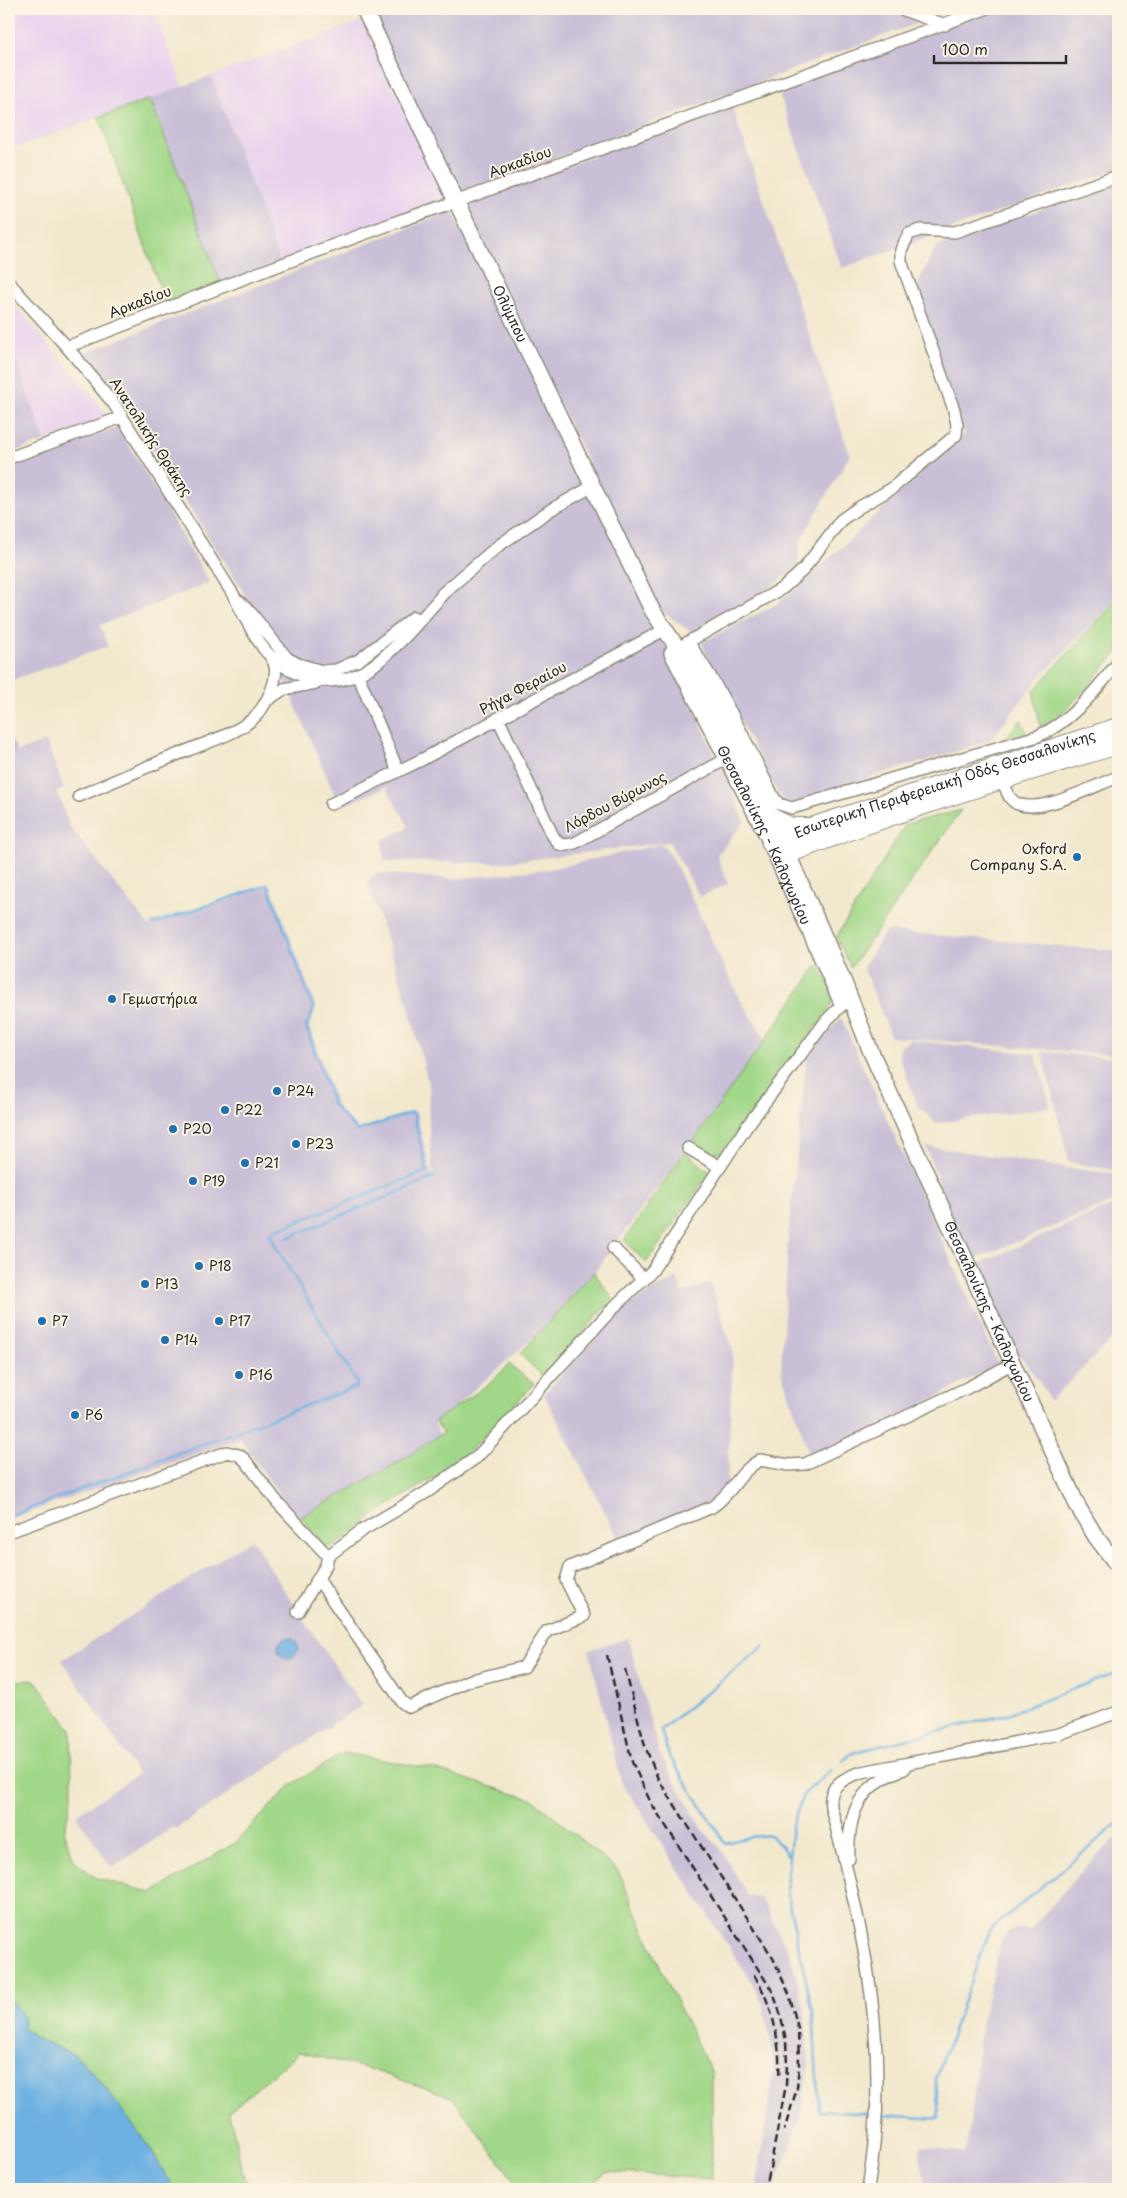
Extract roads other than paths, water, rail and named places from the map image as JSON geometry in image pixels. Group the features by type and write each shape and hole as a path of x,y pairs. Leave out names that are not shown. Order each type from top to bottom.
{"highway":[{"name":"Εσωτερική Περιφερειακή Οδός Θεσσαλονίκης","path":"780,848 811,827 1118,727"},
{"name":"Εσωτερική Περιφερειακή Οδός Θεσσαλονίκης","path":"780,848 1003,778 1118,745"},
{"path":"772,818 791,827 811,827"}],"main road":[{"name":"Ολύμπου","path":"364,9 659,624 680,648"},
{"name":"Θεσσαλονίκης - Καλοχωρίου","path":"680,648 728,758 780,848 829,947 871,1052 1078,1507 1096,1537 1118,1566"},
{"name":"Θεσσαλονίκης - Καλοχωρίου","path":"680,648 740,752 772,818 780,848 824,963 840,1000 871,1052"}],"street":[{"path":"901,9 945,24"},
{"name":"Αρκαδίου","path":"67,347 399,221 458,202 985,9"},
{"path":"1118,176 955,232 920,230 908,234 901,250 901,261 954,410 957,424 956,435 891,489 841,520 803,570 783,588 680,648 731,714 774,798 785,808 803,806 1048,732 1082,704 1118,663"},
{"name":"Ανατολικής Θράκης","path":"9,283 67,347 122,416 234,596 245,619 265,651 290,670 309,679 323,682 358,675 379,661 447,590"},
{"path":"9,458 122,416"},
{"name":"Ανατολικής Θράκης","path":"234,596 252,612 287,658 322,671 336,670 358,660 447,590 498,546 552,509 593,486"},
{"name":"Ρήγα Φεραίου","path":"331,804 498,718 659,624"},
{"path":"265,651 275,662 279,687"},
{"path":"287,658 290,670"},
{"path":"79,796 251,721 279,687 290,670 306,666"},
{"path":"358,675 398,771"},
{"path":"279,687 323,682"},
{"name":"Λόρδου Βύρωνος","path":"498,718 558,844 567,845 575,843 728,758"},
{"path":"1003,778 1012,800 1019,804 1038,807 1118,777"},
{"path":"803,806 811,827"},
{"path":"298,1612 326,1565 328,1556 367,1526 427,1492 477,1456 615,1306 660,1261 720,1167 840,1000"},
{"path":"688,1148 720,1167"},
{"path":"613,1248 644,1279"},
{"path":"318,1579 402,1702 409,1707 468,1681 524,1667 547,1631 584,1616 566,1580 570,1566 712,1507 724,1499 750,1465 760,1460 789,1465 805,1464 969,1387 1013,1363"},
{"path":"9,1532 228,1452 239,1455 245,1460 278,1503 328,1556"},
{"path":"868,2189 876,2120 878,2070 876,2032 866,1952 851,1883 830,1807 834,1788 851,1775 1059,1734 1118,1712"},
{"path":"851,1883 850,1828 856,1806 864,1794 879,1780 922,1760"}],"water":[{"path":"288,1638 295,1641 298,1648 295,1655 288,1658 281,1655 278,1648 281,1641"},
{"path":"9,1997 24,2017 23,2028 33,2037 77,2056 104,2086 149,2147 174,2189 9,2189"}],"waterway":[{"path":"9,738 14,752"},
{"path":"9,1516 356,1387 357,1383 270,1236 273,1231 427,1171 413,1112 357,1131 333,1105 306,1026 314,1010 268,885 152,924"},
{"path":"287,1238 435,1177"},
{"path":"764,1646 661,1730 669,1756 725,1843 750,1837 771,1835 789,1856"},
{"path":"843,1761 852,1753 1008,1714 1118,1672"},
{"path":"831,1770 803,1795 792,1825 786,1890 813,2012 819,2111 873,2114"},
{"path":"879,2115 939,2119 936,2079 989,1931 1118,1823"}],"railway":[{"path":"607,1655 632,1762 651,1803 773,1992 781,2016 786,2041 786,2085 766,2189"},
{"path":"625,1669 645,1746 658,1779 773,1958 789,1994 798,2028 799,2065 797,2088 784,2131"},
{"path":"754,1975 771,2012 779,2051 779,2078"}],"place":[{"name":"Oxford Company S.A.","path":"1077,857"},
{"name":"Γεμιστήρια","path":"112,999"},
{"name":"P24","path":"277,1091"},
{"name":"P22","path":"225,1110"},
{"name":"P20","path":"173,1129"},
{"name":"P23","path":"296,1144"},
{"name":"P21","path":"245,1163"},
{"name":"P19","path":"193,1181"},
{"name":"P18","path":"199,1266"},
{"name":"P13","path":"145,1284"},
{"name":"P7","path":"42,1321"},
{"name":"P17","path":"219,1321"},
{"name":"P14","path":"165,1340"},
{"name":"P16","path":"239,1375"},
{"name":"P6","path":"75,1415"}]}
